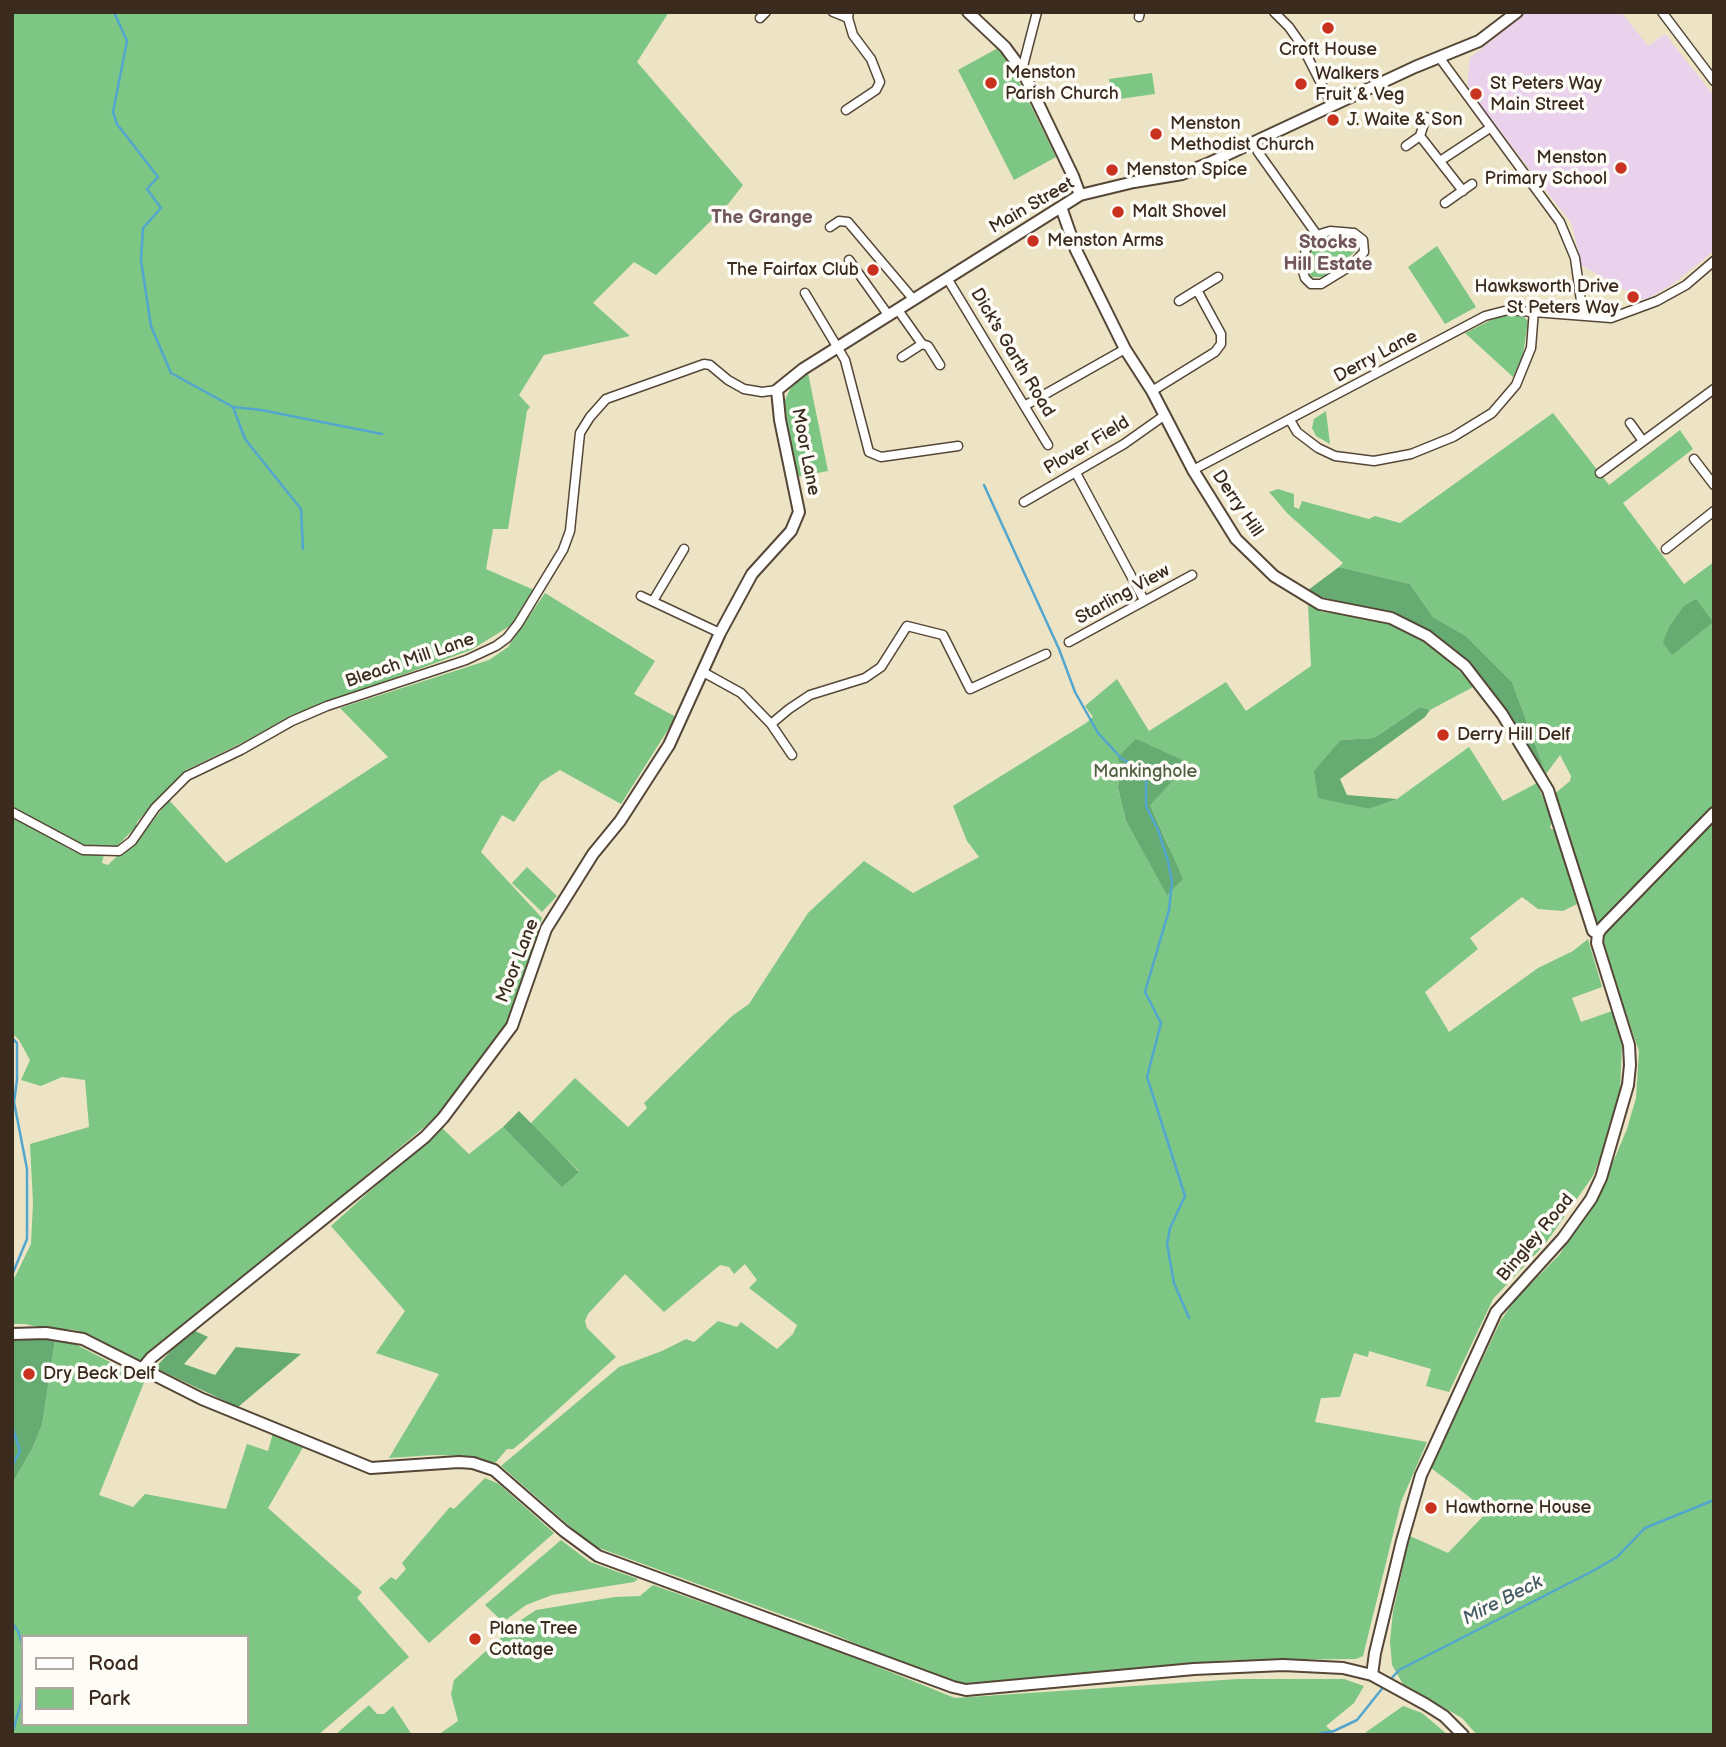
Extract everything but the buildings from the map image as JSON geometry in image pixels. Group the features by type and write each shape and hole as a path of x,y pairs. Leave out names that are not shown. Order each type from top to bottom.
{"street":[{"path":"833,12 849,15 853,35 871,59 880,82 876,90 846,110"},
{"path":"968,12 1005,47 1022,70 1080,195"},
{"path":"1022,70 1037,12"},
{"path":"1274,12 1301,44 1332,105"},
{"name":"Main Street","path":"777,390 803,369 1080,195 1182,174 1479,41 1517,12"},
{"path":"1662,12 1714,81"},
{"path":"1439,57 1560,222 1575,258 1583,315"},
{"path":"1406,146 1420,136 1426,117"},
{"path":"1440,161 1490,128"},
{"path":"1420,136 1463,191"},
{"path":"1254,143 1317,235"},
{"path":"1445,203 1472,184"},
{"name":"Derry Hill","path":"1061,207 1076,250 1125,349 1152,391 1194,470 1236,539 1274,576 1320,604 1391,618 1427,635 1465,666 1502,714 1548,790 1592,931 1598,934"},
{"path":"830,227 839,221 848,222 914,300"},
{"path":"1330,230 1354,233 1363,240 1364,252 1352,265 1321,284 1311,284 1305,278 1302,268 1306,249 1317,235 1330,230"},
{"path":"849,260 893,313 922,344 928,346 940,365"},
{"name":"Derry Lane","path":"1194,470 1485,316 1508,310 1534,310 1611,318 1657,301 1686,285 1714,261"},
{"path":"1179,301 1218,277"},
{"name":"Dick's Garth Road","path":"947,278 1048,445"},
{"path":"1152,391 1215,352 1221,344 1221,334 1197,290"},
{"path":"805,293 845,360 869,452 881,457 958,446"},
{"path":"1290,420 1297,432 1335,456 1374,461 1433,446 1474,425 1505,400 1516,385 1528,357 1534,310"},
{"path":"902,357 922,344"},
{"path":"1026,405 1125,349"},
{"name":"Bleach Mill Lane","path":"12,812 83,850 118,851 132,841 155,808 187,775 327,706 466,660 496,646 519,624 563,550 571,520 580,433 590,416 607,399 704,364 710,365 744,389 762,392 777,390"},
{"path":"1600,473 1714,389"},
{"name":"Moor Lane","path":"142,1369 151,1358 425,1137 443,1118 512,1026 546,929 669,745 720,634 752,574 791,531 799,512 779,420 777,390"},
{"name":"Plover Field","path":"1024,502 1124,444 1164,415"},
{"path":"1630,423 1643,441"},
{"path":"1694,459 1714,485"},
{"path":"1076,472 1144,600"},
{"path":"1666,549 1714,511"},
{"path":"653,601 684,549"},
{"name":"Starling View","path":"1069,642 1192,575"},
{"path":"641,596 720,634"},
{"path":"771,724 810,695 864,678 881,667 907,626 943,635 970,690 1046,654"},
{"path":"703,672 741,693 771,724 792,755"},
{"path":"1598,934 1605,923 1714,813"},
{"name":"Bingley Road","path":"1373,1675 1375,1653 1421,1475 1496,1312 1563,1238 1591,1199 1601,1178 1628,1085 1630,1065 1629,1045 1597,943 1598,934"},
{"path":"12,1334 46,1333 83,1339 202,1399 371,1468 473,1463 494,1471 564,1531 598,1556 953,1688 966,1690 1194,1669 1283,1665 1343,1668 1373,1675 1425,1704 1444,1716 1462,1735"}],"shaded area":[{"name":"Menston Primary School","path":"1527,12 1621,12 1648,46 1665,34 1714,96 1714,251 1673,284 1650,297 1642,300 1581,265 1572,224 1486,113 1467,84 1470,58"}],"green space":[{"path":"12,12 669,12 637,62 743,185 729,203 656,275 634,262 593,303 630,336 544,355 519,395 530,407 527,411 508,529 493,529 486,569 534,590 513,624 471,650 290,716 186,770 116,847 81,845 12,806"},
{"path":"998,48 1013,69 1056,157 1014,180 958,70"},
{"path":"1152,73 1155,94 1112,100 1109,79"},
{"path":"1329,234 1355,239 1358,245 1356,251 1324,277 1312,277 1308,273 1309,252 1321,237"},
{"path":"1437,246 1476,307 1445,324 1408,267"},
{"path":"1522,315 1528,321 1523,355 1513,377 1465,333 1499,316"},
{"path":"808,373 828,471 797,477 784,402 791,387"},
{"path":"1326,411 1330,444 1316,436 1312,428 1314,419"},
{"path":"1553,413 1609,485 1680,430 1693,449 1623,503 1684,584 1714,562 1714,806 1599,923 1595,924 1552,796 1570,781 1571,776 1560,755 1546,774 1512,682 1466,636 1433,617 1410,584 1339,567 1343,563 1288,514 1269,492 1278,489 1294,494 1294,507 1299,509 1302,501 1369,519 1375,516 1400,523"},
{"path":"1339,567 1410,584 1433,617 1466,636 1512,682 1546,774 1493,692 1469,663 1447,644 1404,617 1304,593"},
{"path":"545,593 655,661 634,694 676,717 621,804 560,770 541,782 514,822 502,815 481,852 542,918 508,1030 434,1119 144,1361 134,1360 82,1337 79,1331 69,1329 65,1333 25,1324 12,1324 12,1283 31,1244 33,1203 30,1144 89,1127 85,1080 62,1077 41,1086 21,1080 30,1060 12,1033 12,817 75,852 104,854 102,863 108,865 135,844 169,800 226,863 388,757 340,708 489,660 508,647"},
{"path":"1696,599 1713,622 1672,655 1663,643 1669,627 1684,606"},
{"path":"1308,604 1322,612 1391,618 1428,641 1475,686 1430,710 1420,707 1374,738 1341,740 1319,797 1369,809 1397,799 1469,747 1503,801 1537,783 1552,821 1550,828 1556,831 1577,904 1563,911 1538,909 1522,897 1470,938 1478,949 1425,992 1449,1032 1538,968 1573,951 1588,939 1602,987 1572,998 1581,1022 1612,1011 1622,1044 1620,1092 1611,1128 1593,1176 1545,1244 1493,1299 1449,1392 1426,1386 1431,1369 1369,1351 1368,1357 1354,1353 1340,1397 1321,1398 1315,1422 1427,1442 1401,1502 1363,1656 1356,1659 1229,1660 960,1684 940,1679 821,1629 591,1545 501,1466 619,1367 686,1339 694,1342 718,1321 737,1327 741,1322 777,1349 793,1334 797,1325 749,1288 757,1280 745,1264 734,1274 729,1267 720,1265 664,1312 625,1274 588,1314 585,1321 587,1328 616,1357 523,1441 513,1449 507,1449 496,1462 467,1456 389,1458 439,1374 376,1353 405,1311 331,1226 441,1127 469,1154 503,1127 562,1186 579,1171 530,1124 575,1078 628,1127 647,1108 644,1103 732,1016 749,1004 808,913 864,861 913,893 979,857 967,841 953,806 1086,723 1093,717 1085,706 1117,679 1149,731 1226,682 1246,711 1311,666","holes":["1118,757 1150,805 1169,847 1167,894 1126,821 1118,788"]},
{"path":"1420,707 1430,710 1425,717 1340,779 1347,795 1397,799 1369,809 1318,798 1314,771 1341,740 1374,738"},
{"name":"Mankinghole","path":"1136,739 1189,763 1150,805 1183,879 1167,895 1126,821 1118,788 1118,757"},
{"path":"1714,818 1714,1735 1477,1735 1462,1718 1403,1684 1392,1665 1390,1641 1393,1612 1410,1536 1448,1553 1488,1511 1431,1468 1501,1320 1516,1299 1560,1254 1608,1174 1627,1129 1636,1098 1639,1051 1604,950 1605,930"},
{"path":"527,867 557,896 542,912 512,883"},
{"path":"519,1111 579,1172 562,1187 503,1127"},
{"path":"191,1329 208,1337 184,1364 215,1375 236,1347 301,1354 238,1407 155,1368"},
{"path":"41,1338 55,1341 42,1425 12,1484 12,1341"},
{"path":"55,1341 75,1344 145,1380 99,1495 133,1507 145,1494 226,1509 247,1444 268,1451 273,1433 305,1444 268,1508 362,1592 357,1598 409,1657 318,1735 12,1735 12,1484 42,1425"},
{"path":"485,1478 499,1484 554,1533 429,1643 379,1588 391,1577 396,1580 406,1569 402,1563 450,1507 454,1509"},
{"path":"561,1540 590,1562 638,1579 634,1582 552,1595 526,1605 503,1622 485,1605"},
{"path":"653,1585 826,1646 955,1698 1238,1679 1344,1679 1364,1686 1354,1703 1326,1726 1336,1735 438,1735 458,1721 451,1694 454,1680 518,1622 536,1610 615,1597 640,1596"},
{"path":"369,1705 377,1714 384,1714 393,1706 412,1735 335,1735"},
{"path":"1403,1706 1422,1713 1448,1735 1362,1735"}],"waterway":[{"path":"114,12 127,41 113,112 117,124 158,177 147,189 161,208 143,228 141,260 151,326 171,373 233,407 382,434"},
{"path":"233,407 245,439 301,509 303,549"},
{"path":"984,485 1059,649 1075,692 1098,733 1121,758 1146,773 1146,806 1158,830 1168,861 1172,882 1169,910 1145,992 1161,1023 1147,1077 1185,1196 1170,1228 1167,1244 1174,1283 1189,1318"},
{"path":"12,1038 17,1043 14,1102 27,1169 27,1239 12,1275"},
{"path":"12,1426 20,1451 12,1466"},
{"name":"Mire Beck","path":"1390,1680 1399,1670 1617,1557 1645,1528 1714,1500"},
{"path":"12,1623 21,1641"},
{"name":"Mire Beck","path":"1313,1735 1334,1731 1357,1720 1385,1685"},
{"path":"12,1734 21,1703"}],"place":[{"name":"Croft House","path":"1328,28"},
{"name":"Menston Parish Church","path":"991,83"},
{"name":"Walkers Fruit & Veg","path":"1301,84"},
{"name":"St Peters Way Main Street","path":"1476,94"},
{"name":"J. Waite & Son","path":"1333,120"},
{"name":"Menston Methodist Church","path":"1156,134"},
{"name":"Menston Primary School","path":"1621,168"},
{"name":"Menston Spice","path":"1112,170"},
{"name":"Malt Shovel","path":"1118,212"},
{"name":"Menston Arms","path":"1033,241"},
{"name":"The Fairfax Club","path":"873,270"},
{"name":"Hawksworth Drive St Peters Way","path":"1633,297"},
{"name":"Derry Hill Delf","path":"1443,735"},
{"name":"Dry Beck Delf","path":"29,1374"},
{"name":"Hawthorne House","path":"1431,1508"},
{"name":"Plane Tree Cottage","path":"475,1639"}],"district":[{"name":"The Grange","path":"762,218"},
{"name":"Stocks Hill Estate","path":"1328,254"}]}
